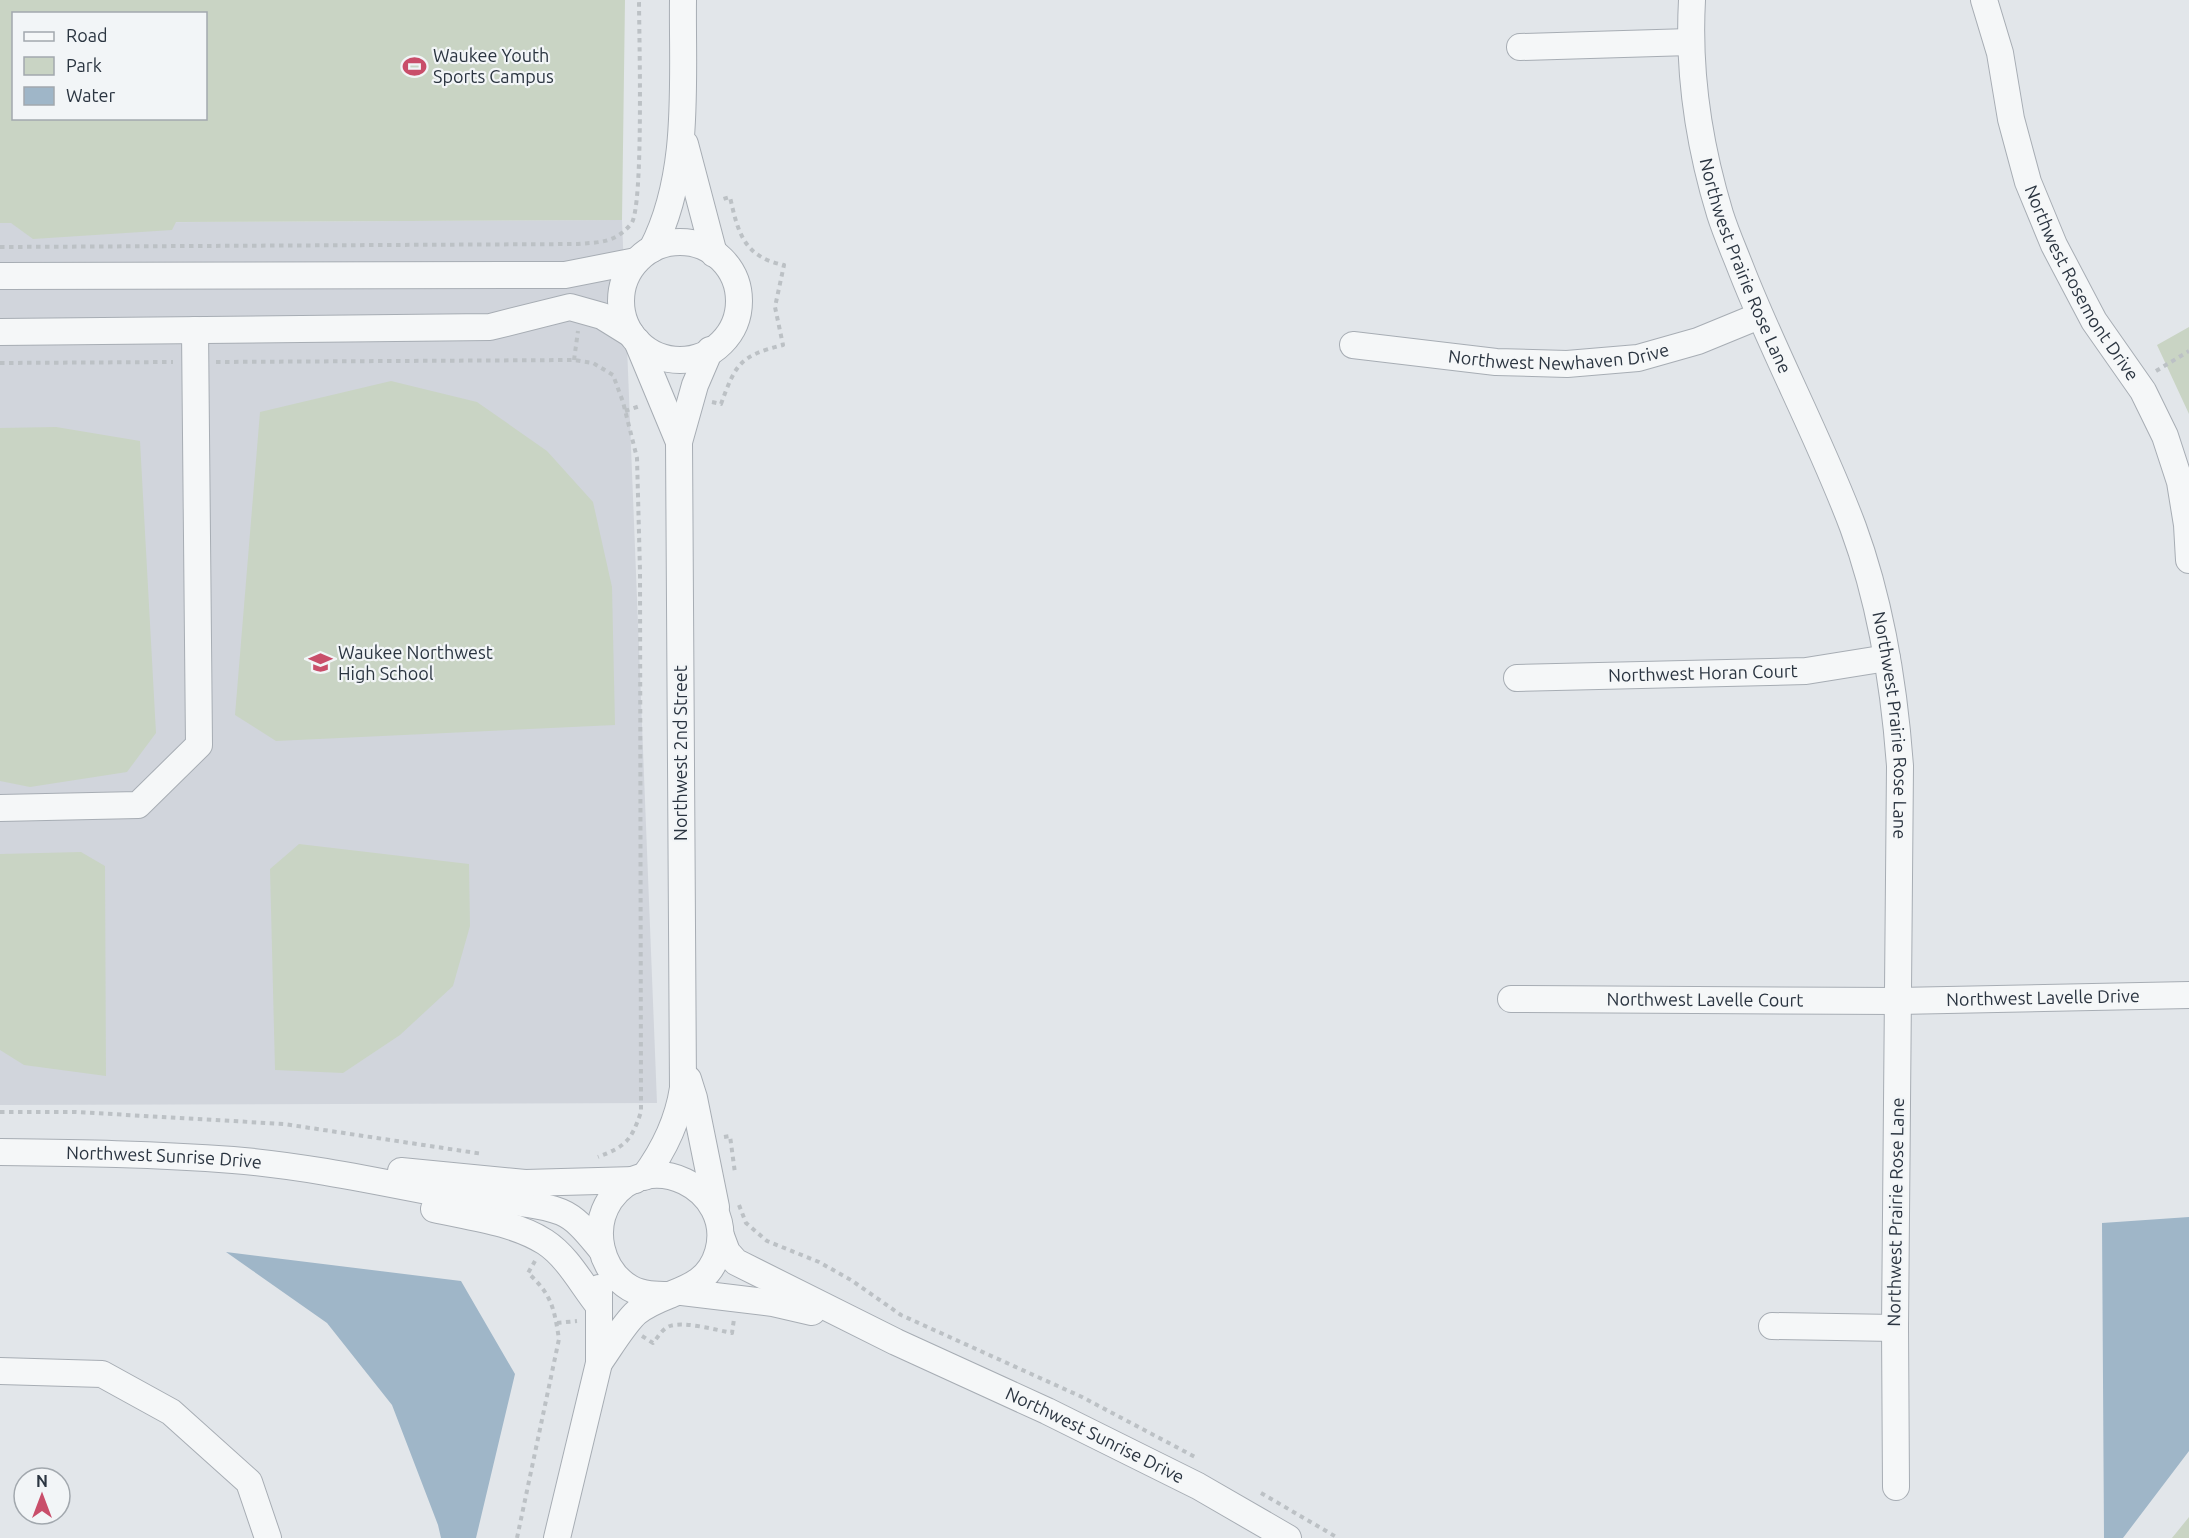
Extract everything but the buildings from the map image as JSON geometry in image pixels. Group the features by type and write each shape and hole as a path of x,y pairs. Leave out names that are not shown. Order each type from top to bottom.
{"street":[{"name":"Northwest 2nd Street","path":"679,442 634,338 622,316 621,296 625,277 664,226 682,132 682,0"},
{"name":"Northwest Prairie Rose Lane","path":"1692,0 1690,42 1700,134 1720,215 1760,316 1853,527 1876,599 1897,726 1900,766 1895,1328 1896,1487"},
{"name":"Northwest Rosemont Drive","path":"1984,0 2000,53 2012,119 2028,182 2054,245 2094,321 2137,383 2165,436 2180,482 2187,525 2189,560"},
{"path":"1520,47 1690,42"},
{"name":"Northwest 2nd Street","path":"682,132 714,254"},
{"name":"Northwest 2nd Street","path":"634,338 644,349 662,358 681,360 700,357 717,347 730,333 737,315 739,296 734,278 724,262 709,250 691,243 671,242 644,255"},
{"path":"0,276 564,275 644,255"},
{"path":"517,275 527,294 522,318"},
{"path":"0,332 490,327 570,307 602,316 634,338"},
{"name":"Northwest Newhaven Drive","path":"1353,345 1496,362 1567,364 1638,358 1698,341 1760,316"},
{"path":"0,808 138,806 199,745 195,330"},
{"name":"Northwest 2nd Street","path":"639,1179 659,1157 679,1111 683,1064 679,442 695,385 711,350"},
{"name":"Northwest Horan Court","path":"1517,678 1806,671 1887,658"},
{"name":"Northwest Lavelle Drive","path":"1898,1001 2189,995"},
{"name":"Northwest Lavelle Court","path":"1511,999 1898,1001"},
{"name":"Northwest 2nd Street","path":"683,1064 694,1098 720,1229"},
{"name":"Northwest Sunrise Drive","path":"0,1152 116,1154 222,1160 326,1173 474,1200 548,1208 563,1213 576,1222 602,1253"},
{"name":"Northwest Sunrise Drive","path":"326,1173 376,1168 525,1183 639,1179"},
{"path":"326,1173 360,1192 500,1224 530,1235 546,1243 561,1257 598,1306"},
{"path":"557,1538 599,1363 598,1306 602,1253 599,1238 602,1218 611,1199 625,1185 639,1179 664,1175 683,1179 700,1189 712,1204 720,1229 718,1252 711,1268 700,1281 650,1303 635,1314 599,1363"},
{"name":"Northwest Sunrise Drive","path":"720,1229 727,1252 735,1262 896,1342 1047,1411 1198,1486 1288,1538"},
{"path":"602,1253 615,1275 631,1288 650,1295 676,1293"},
{"name":"Northwest Sunrise Drive","path":"676,1293 773,1302 821,1315 896,1342"},
{"path":"1772,1326 1895,1328"},
{"path":"0,1371 102,1374 171,1412 249,1482 268,1538"}],"path":[{"path":"0,247 578,244 612,241 633,223 639,190 639,0"},
{"path":"721,404 731,376 743,359 762,350 783,345 775,307 784,265 768,262 748,247 736,226 730,197"},
{"path":"2137,383 2189,351"},
{"path":"0,363 574,360 593,363 613,375 623,402 637,458 640,571 641,1112 635,1129 621,1148 596,1158"},
{"path":"0,1112 76,1112 284,1124 493,1155"},
{"path":"730,1136 736,1181"},
{"path":"739,1203 746,1223 767,1241"},
{"path":"517,1538 559,1339 554,1308 543,1287 528,1273"},
{"path":"653,1343 663,1330 671,1325 732,1333"}],"shaded area":[{"name":"Waukee Northwest High School","path":"622,220 657,1103 0,1105 0,223"}],"green space":[{"name":"Waukee Youth Sports Campus","path":"0,0 625,0 622,220 176,222 172,230 33,239 11,223 0,223"},
{"path":"2189,327 2189,414 2157,345"},
{"path":"391,381 477,402 547,451 593,502 612,587 615,725 276,741 235,715 260,412"},
{"path":"56,427 140,441 156,733 127,772 30,787 0,781 0,428"},
{"path":"299,844 469,864 470,926 453,986 400,1035 343,1073 275,1070 270,869"},
{"path":"81,852 105,866 106,1076 24,1065 0,1050 0,854"},
{"path":"2189,1517 2189,1538 2172,1538"}],"water":[{"path":"2189,1217 2189,1451 2123,1538 2104,1538 2102,1223"},
{"path":"226,1252 461,1281 515,1374 476,1538 441,1538 392,1405 327,1323"}],"place":[{"name":"Waukee Youth Sports Campus","path":"415,66"},
{"name":"Waukee Northwest High School","path":"320,663"}]}
